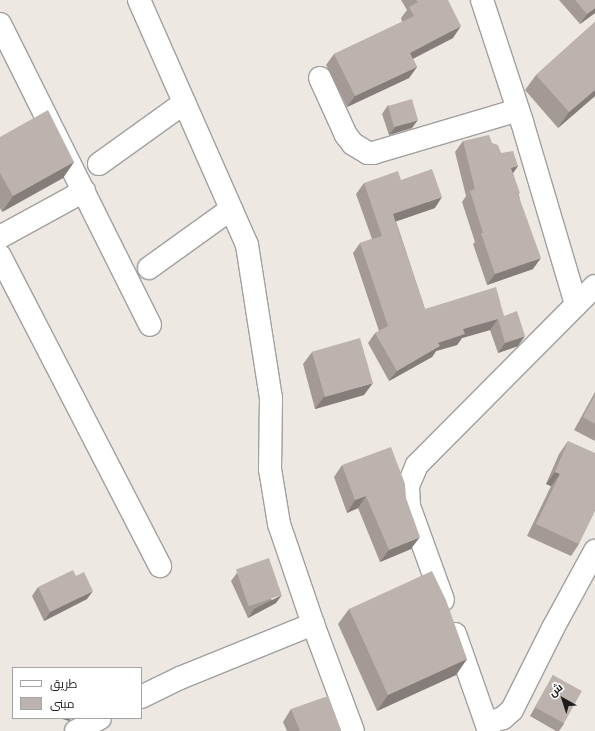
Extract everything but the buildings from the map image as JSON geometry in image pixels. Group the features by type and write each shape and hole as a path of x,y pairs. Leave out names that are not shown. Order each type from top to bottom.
{"street":[{"path":"139,0 247,245 272,398 270,469 279,524 313,624 353,731"},
{"path":"482,0 518,110 576,304"},
{"path":"0,24 150,325"},
{"path":"320,78 346,135 353,144 368,152 374,153 518,110"},
{"path":"99,164 184,103"},
{"path":"0,237 84,191"},
{"path":"149,268 231,209"},
{"path":"0,256 160,566"},
{"path":"595,286 417,465 408,486 409,506 488,727 503,718 512,710 553,628 595,551"},
{"path":"142,697 180,678 313,624"},
{"path":"76,731 98,719"}]}
